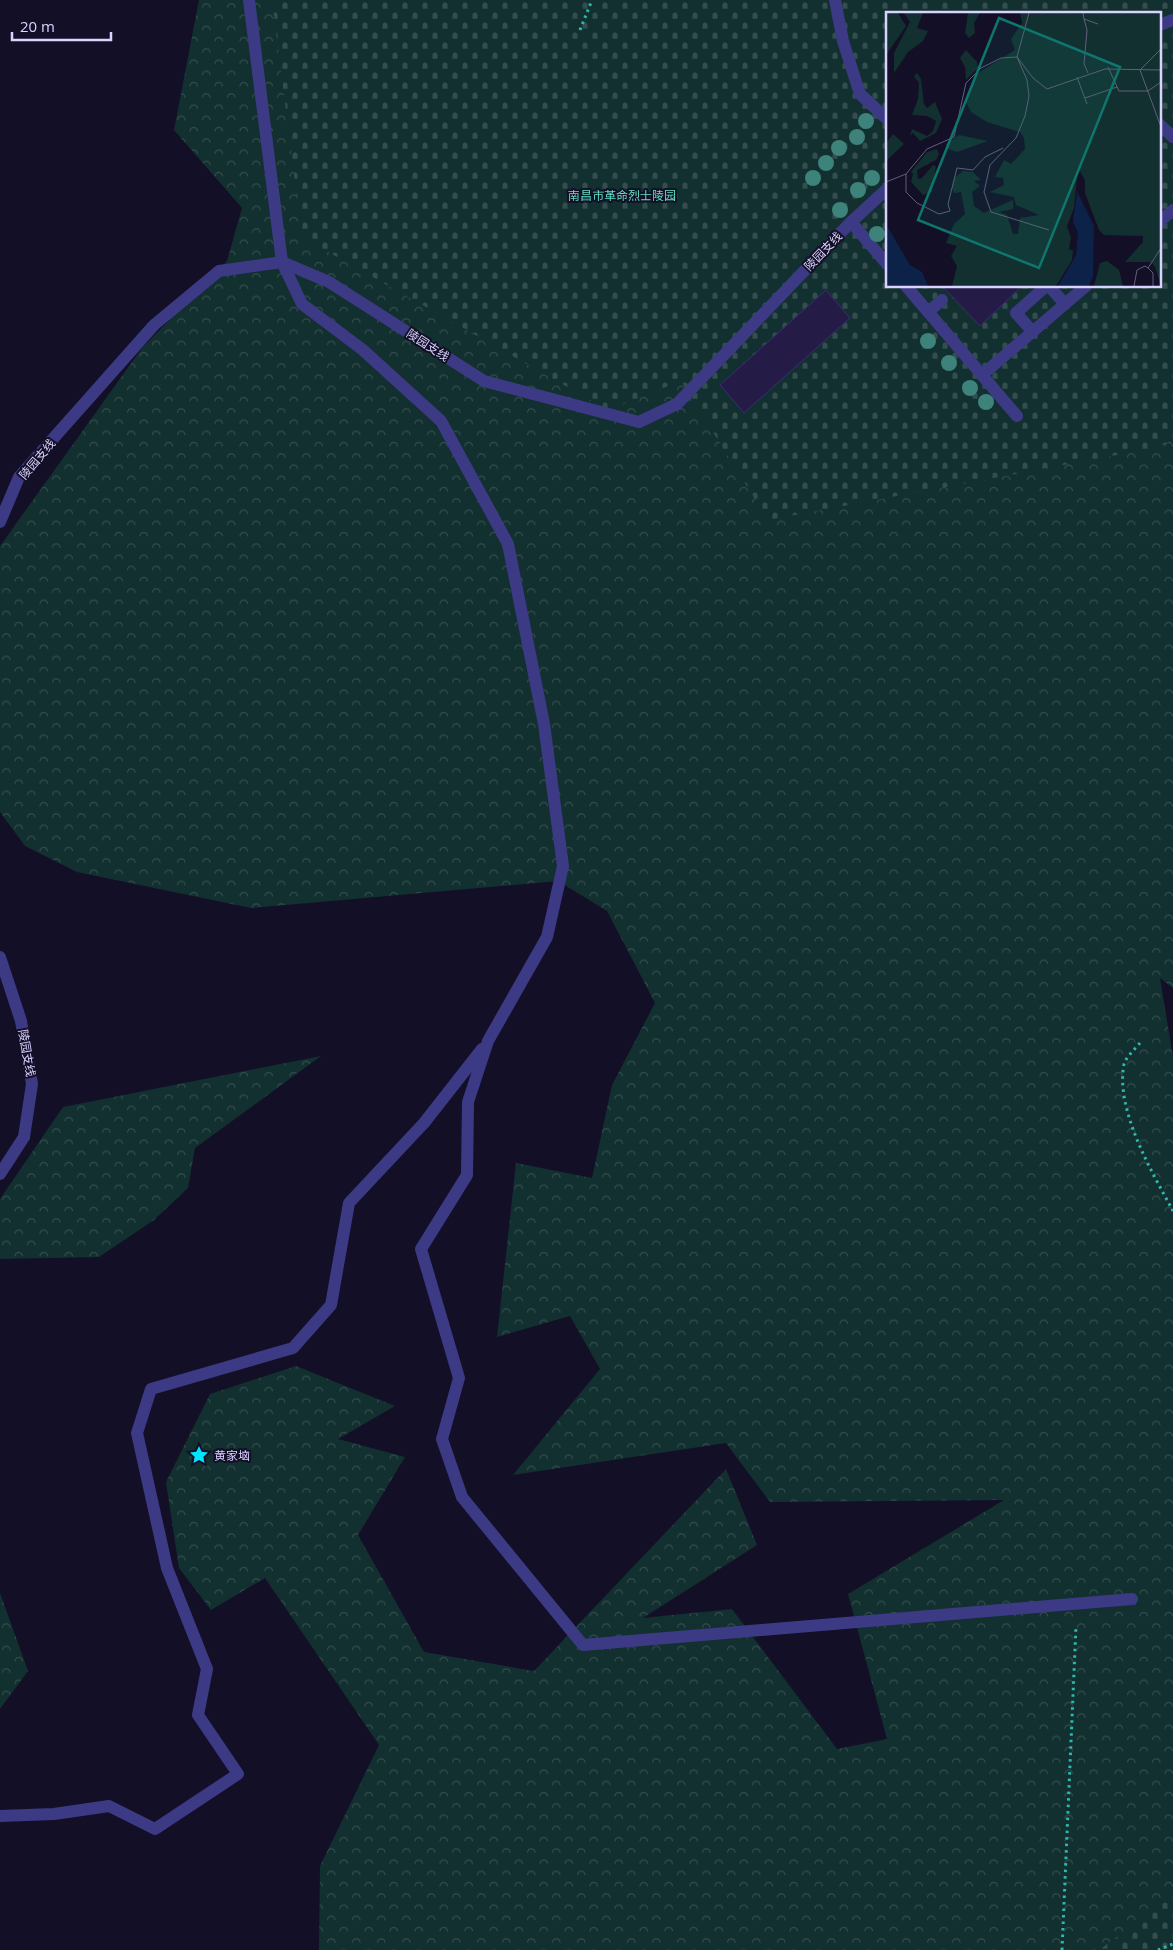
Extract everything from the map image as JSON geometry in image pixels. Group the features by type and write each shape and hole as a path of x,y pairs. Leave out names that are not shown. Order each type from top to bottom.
{"street":[{"path":"0,1816 54,1814 109,1806 155,1829 238,1774 198,1715 208,1669 167,1568 137,1433 150,1389 293,1348 331,1305 349,1203 424,1123 488,1041 547,937 563,866 544,724 508,544 441,421 363,350 302,304 282,262 249,0"},
{"path":"835,0 843,41 860,94 886,118"},
{"path":"1160,25 1173,20"},
{"path":"1160,125 1173,137"},
{"name":"陵园支线","path":"0,522 19,477 154,325 219,271 282,262 329,282 484,381 639,422 677,404 851,222 886,190"},
{"path":"1160,221 1173,210"},
{"path":"851,222 886,263"},
{"path":"908,288 1017,416"},
{"path":"1033,332 1016,313 1046,288"},
{"path":"1050,288 1065,304"},
{"path":"982,375 1084,288"},
{"path":"928,312 942,300"},
{"name":"陵园支线","path":"0,957 21,1021 32,1084 24,1137 0,1174"},
{"path":"488,1041 468,1102 467,1175 421,1249 459,1378 442,1438 462,1496 583,1645 1132,1599"}],"path":[{"path":"580,30 592,0"},
{"path":"1140,1043 1124,1062 1123,1085 1142,1155 1173,1211"},
{"path":"1062,1950 1077,1603"},
{"path":"1158,1950 1173,1944"}],"green space":[{"path":"199,0 1173,0 1173,988 1160,978 1173,1057 1173,1950 319,1950 320,1866 379,1745 265,1578 211,1610 179,1568 166,1482 210,1394 296,1366 395,1406 338,1439 405,1457 358,1535 424,1652 534,1671 726,1469 757,1545 643,1618 732,1609 837,1749 887,1739 848,1594 1004,1500 770,1502 726,1443 513,1475 600,1369 570,1316 497,1337 516,1163 592,1178 612,1085 655,1003 607,911 558,881 251,908 77,872 25,846 0,812 0,546 142,348 227,261 242,208 174,130"},
{"name":"南昌市革命烈士陵园","path":"272,0 1173,0 1173,439 1160,447 768,520 681,381 608,410 302,237"},
{"path":"321,1056 195,1148 188,1188 154,1220 99,1257 0,1259 0,1199 63,1107"},
{"path":"0,1593 28,1671 0,1709"},
{"path":"1173,1896 1173,1950 1099,1950"}],"building":[{"path":"944,288 1020,288 980,326"},
{"path":"826,290 850,318 744,413 720,385"}],"place":[{"name":"黄家垴","path":"199,1455"}]}
